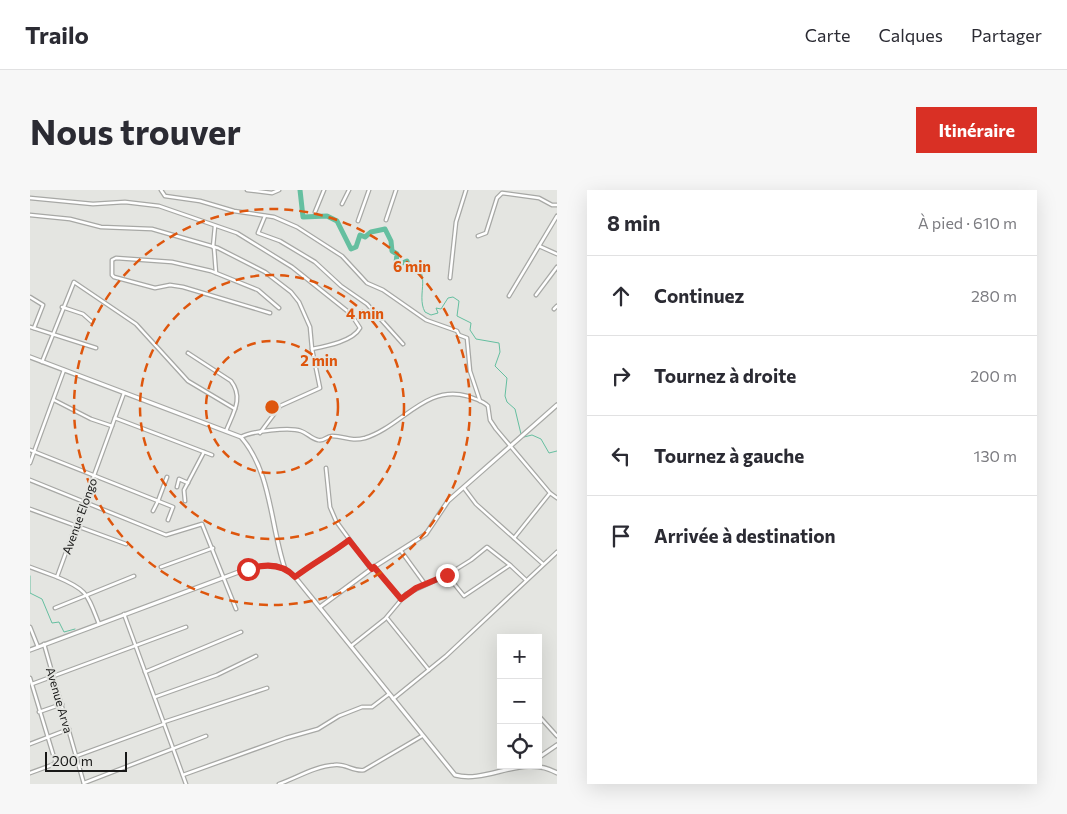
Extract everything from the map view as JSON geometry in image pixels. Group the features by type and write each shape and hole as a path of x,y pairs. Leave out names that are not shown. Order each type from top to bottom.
{"street":[{"path":"161,190 165,196 200,201 234,211 265,215 296,227 335,250 366,283 383,290 425,320 447,330 457,331 459,335 467,338 470,354 470,371 480,401"},
{"path":"247,190 272,193 279,190"},
{"path":"315,212 324,190"},
{"path":"342,204 349,190"},
{"path":"358,221 369,190"},
{"path":"386,220 396,190"},
{"path":"450,278 456,222 466,190"},
{"path":"478,236 486,233 497,198 502,194 529,196 541,199 552,205 557,205"},
{"path":"30,198 93,204 125,202 159,206 237,233 281,259 351,314 360,328 356,334 346,339 312,349"},
{"path":"30,214 70,219 102,227 152,229 213,247 265,272 291,292 299,302 310,327 312,349 320,388 280,406 260,433"},
{"path":"265,215 258,233 280,241 315,262 341,286 367,304 404,344"},
{"path":"509,296 557,216"},
{"path":"215,226 213,247 216,273"},
{"path":"539,246 557,254"},
{"path":"270,313 183,287 170,285 155,288 114,277 112,275 112,260 116,258 172,262 216,273 258,290 279,308"},
{"path":"536,295 557,266"},
{"path":"42,362 72,282 78,283 140,327 188,381 235,409"},
{"path":"30,298 42,303 34,328"},
{"path":"554,309 557,306"},
{"path":"62,307 83,314 92,322"},
{"path":"30,327 96,348"},
{"path":"188,354 231,381 238,395 235,409 226,431"},
{"path":"30,357 241,437 292,428 302,431 317,440 324,440 332,436 353,441 372,435 421,403 434,397 454,393 480,401 488,406 490,420 550,493 557,498"},
{"path":"30,464 64,370"},
{"name":"Avenue Elongo","path":"57,577 124,393"},
{"path":"54,400 91,419 112,426"},
{"path":"320,607 373,568 426,534 447,503 557,406"},
{"path":"115,418 212,455"},
{"path":"241,437 260,467 279,552 286,570"},
{"path":"30,450 173,507 168,520"},
{"path":"185,501 183,495 204,452"},
{"path":"326,468 330,507 336,521 349,540 401,599"},
{"path":"153,511 167,476"},
{"path":"177,487 179,479 188,483"},
{"path":"30,480 166,535 202,524 236,609"},
{"path":"464,488 476,504 543,564"},
{"path":"514,538 550,493"},
{"path":"30,509 126,544"},
{"path":"295,577 314,562 336,551 349,540"},
{"path":"351,646 385,619 401,599 424,584 447,575 472,560 486,547 526,580"},
{"path":"161,567 212,548"},
{"path":"400,550 424,584"},
{"path":"393,699 429,670 557,552"},
{"path":"30,650 224,577 260,566 274,566 286,570 295,577 450,770 462,780 471,783"},
{"path":"447,575 462,595 466,596 510,566"},
{"path":"30,567 76,585 87,594 99,624"},
{"path":"55,608 134,576"},
{"path":"124,614 186,784"},
{"path":"387,618 429,670"},
{"path":"30,627 38,647"},
{"path":"32,684 186,627"},
{"path":"145,672 220,643 241,632"},
{"name":"Avenue Arva","path":"44,644 84,784"},
{"path":"155,698 220,674 256,656"},
{"path":"30,678 56,764"},
{"path":"30,773 164,723 267,688"},
{"path":"183,775 286,738 302,735 340,715 362,707 372,707 389,694"},
{"path":"40,712 62,704"},
{"path":"542,719 557,736"},
{"path":"30,744 69,729"},
{"path":"84,784 206,736"},
{"path":"279,784 334,765 344,766 355,771 364,770 422,736"},
{"path":"542,755 557,744"},
{"path":"542,767 557,773"},
{"path":"498,777 527,769"}],"waterway":[{"path":"300,190 303,217 327,216 337,221 351,249 356,247 360,235 365,237 371,232 385,229 391,241 392,251 397,254 396,263 398,265 407,261"},
{"path":"407,261 420,270 425,312 431,315 438,313 436,308 441,309 448,298 453,297 459,301 457,316 471,323 470,330 476,339 499,343 500,352 495,366 507,378 505,396 507,402 515,409 521,434"},
{"path":"524,437 532,435 541,439 549,453 557,451"},
{"path":"30,576 30,593 42,599 52,623 59,622 64,632 75,629"}],"route":[{"path":"248,569 269,565 289,571 295,577 318,559 336,551 349,540 372,569 374,567 401,599 416,588 447,575"}]}
